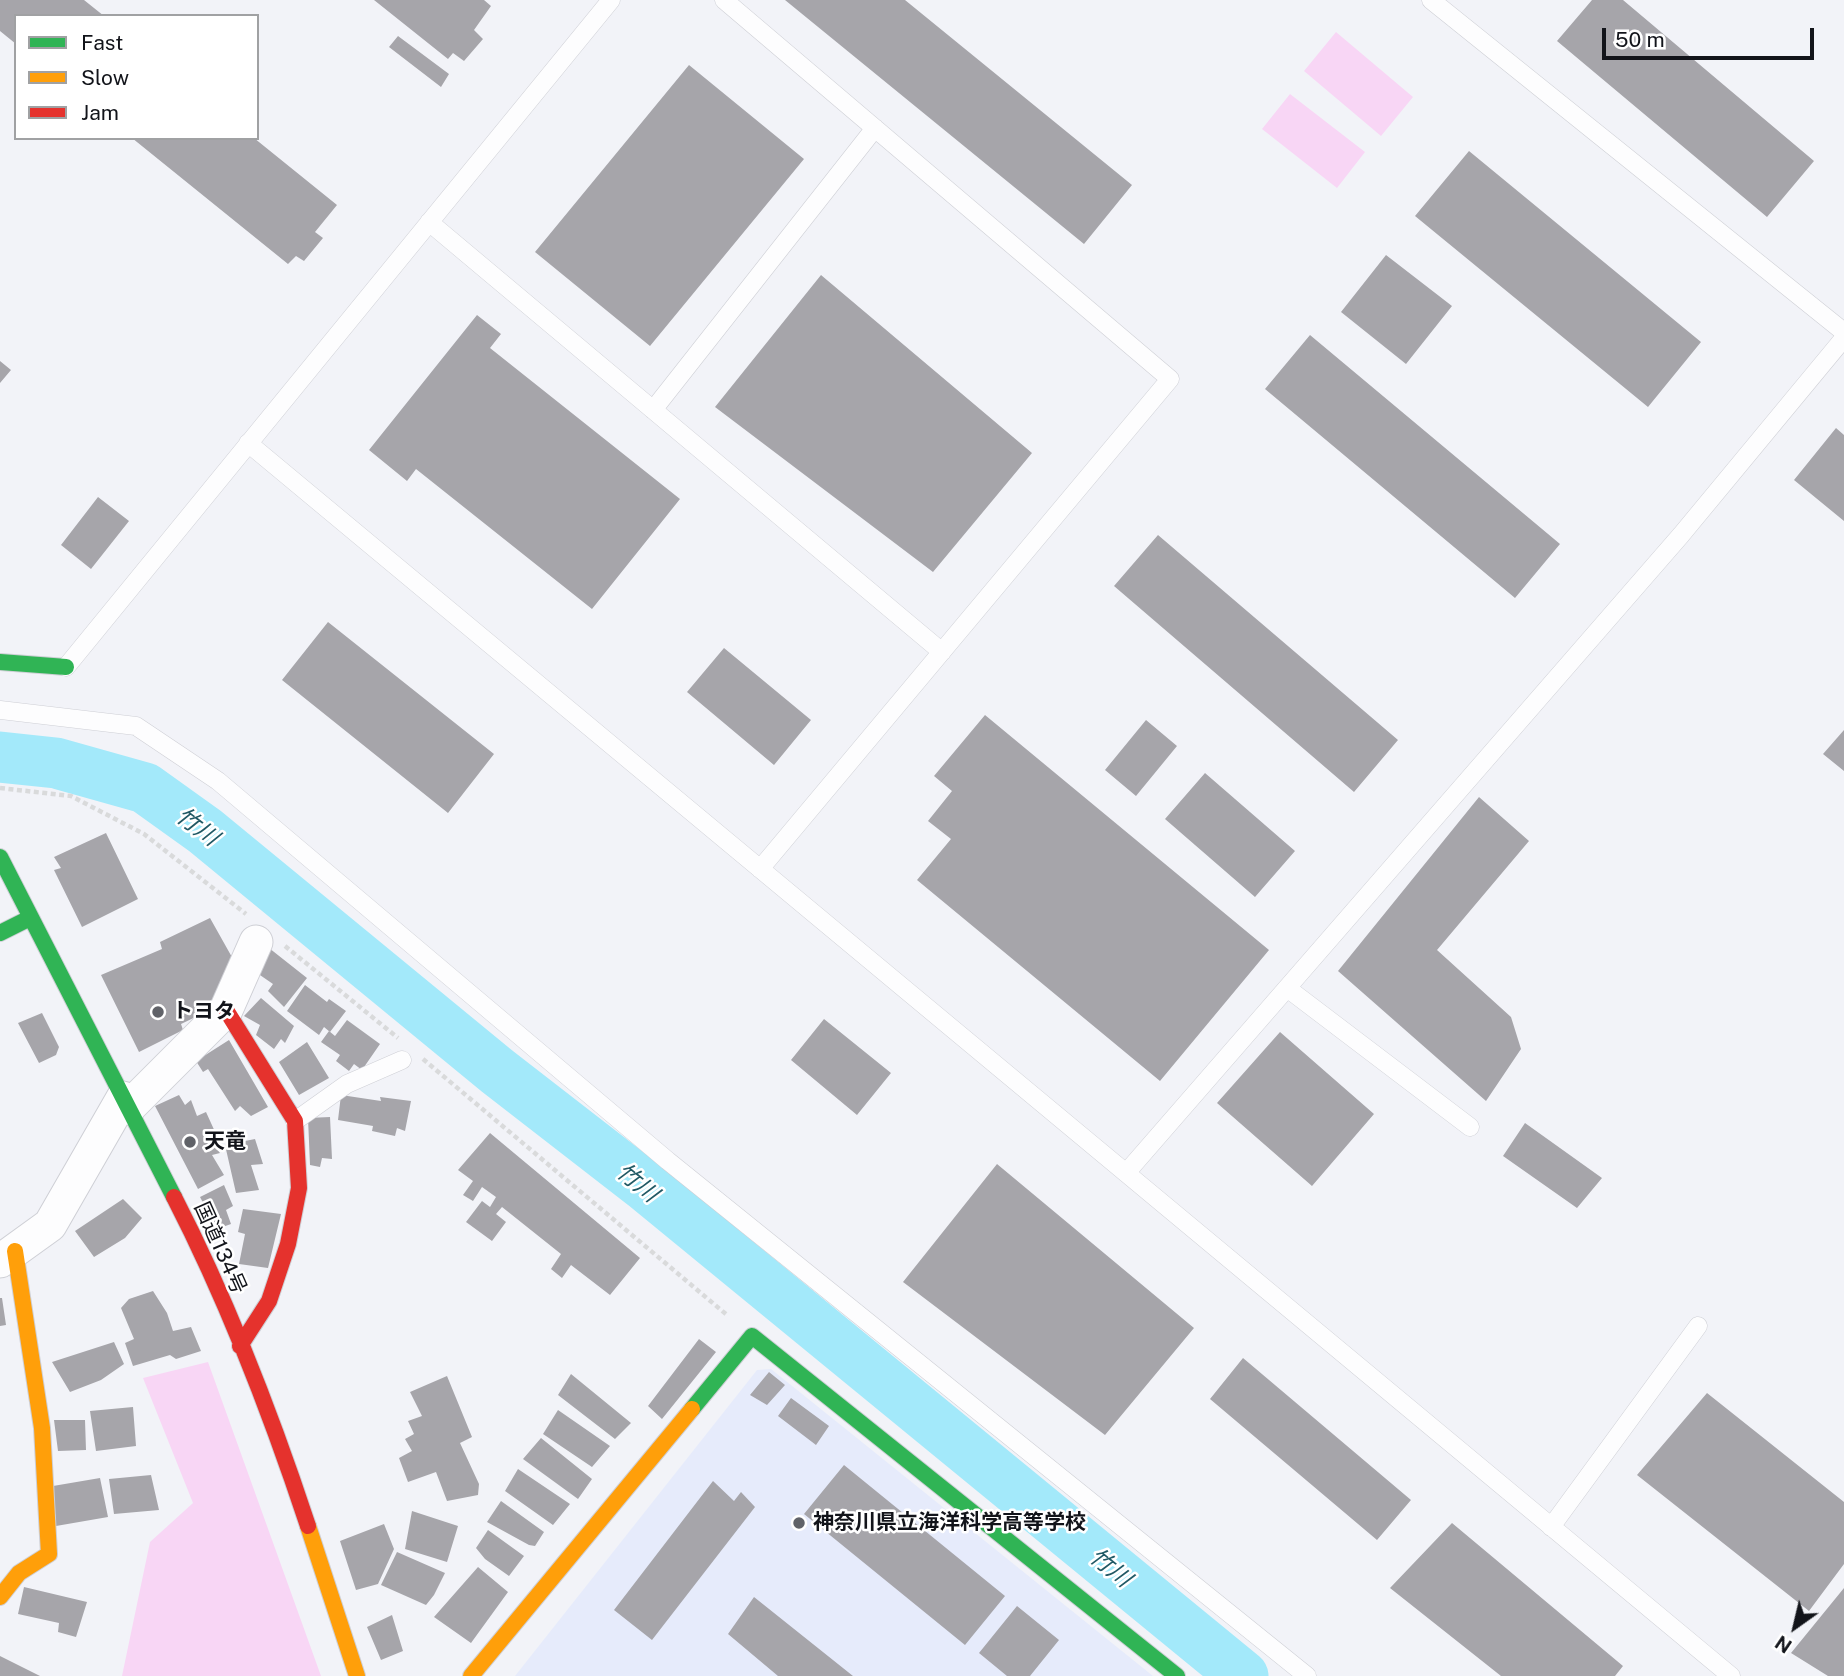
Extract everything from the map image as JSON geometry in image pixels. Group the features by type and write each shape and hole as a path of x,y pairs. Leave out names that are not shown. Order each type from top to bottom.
{"main road":[{"path":"0,662 65,667"},
{"name":"国道134号","path":"0,857 178,1205 240,1346 285,1456 357,1676"},
{"path":"0,933 30,918"},
{"path":"226,1010 286,1102 295,1121 299,1188 288,1244 269,1301 240,1346"},
{"path":"0,1597 19,1573 49,1554 42,1428 7,1256"},
{"path":"471,1676 752,1335 1177,1676"}],"street":[{"path":"7,1256 50,1225 126,1103 226,1010 262,934"}],"lane":[{"path":"65,667 611,0"},
{"path":"724,0 1170,379 760,869"},
{"path":"1126,1173 1681,535 1844,335 1431,0"},
{"path":"653,410 875,128"},
{"path":"429,222 942,652"},
{"path":"248,443 1731,1676"},
{"path":"0,710 136,726 218,782 668,1161 1307,1676"},
{"path":"1287,988 1470,1127"},
{"path":"295,1121 347,1084 408,1055"},
{"path":"1551,1527 1698,1326"}],"path":[{"path":"0,788 71,796 144,834 262,934 402,1042"},
{"path":"408,1055 752,1335"}],"shaded area":[{"path":"1336,32 1413,97 1381,136 1304,71"},
{"path":"1290,94 1365,152 1337,188 1262,129"},
{"path":"208,1362 321,1676 122,1676 150,1542 193,1503 143,1378"},
{"name":"神奈川県立海洋科学高等学校","path":"771,1369 1153,1676 515,1676 757,1370"}],"building":[{"path":"0,0 84,0 102,14 14,14 14,42 0,31"},
{"path":"374,0 484,0 491,6 474,30 483,39 464,61 453,53 448,59"},
{"path":"785,0 905,0 1132,185 1084,244"},
{"path":"1592,0 1623,0 1814,161 1767,217 1557,41"},
{"path":"398,36 449,74 441,87 389,47"},
{"path":"689,65 804,159 650,346 535,252"},
{"path":"134,140 256,140 337,205 315,232 323,238 304,261 296,256 288,264"},
{"path":"1469,151 1701,342 1648,407 1415,216"},
{"path":"1386,255 1452,306 1406,364 1341,312"},
{"path":"821,275 1032,453 933,572 715,407"},
{"path":"477,315 501,334 490,348 680,499 592,609 416,469 407,481 369,450"},
{"path":"1310,335 1560,544 1515,598 1265,389"},
{"path":"0,361 11,370 0,383"},
{"path":"1836,428 1844,435 1844,521 1794,480"},
{"path":"98,497 129,521 91,569 61,545"},
{"path":"1158,535 1398,740 1354,792 1114,586"},
{"path":"328,622 494,754 448,813 282,680"},
{"path":"724,648 811,720 774,765 687,692"},
{"path":"985,715 1269,950 1160,1081 917,880 951,839 928,821 952,791 934,776"},
{"path":"1146,720 1177,746 1136,796 1105,770"},
{"path":"1844,730 1844,771 1823,754"},
{"path":"1205,773 1295,851 1255,897 1165,819"},
{"path":"1479,797 1529,841 1437,950 1511,1017 1521,1049 1486,1101 1338,971"},
{"path":"106,833 138,899 82,927 54,870 61,868 54,857"},
{"path":"210,918 233,959 206,1012 181,1024 183,1030 139,1052 101,975 162,949 160,942"},
{"path":"269,948 307,978 284,1007 268,991 273,984 257,973"},
{"path":"305,985 327,1002 329,999 346,1011 330,1032 324,1027 319,1035 287,1011"},
{"path":"261,998 294,1026 285,1043 281,1039 274,1049 256,1035 260,1025 244,1016"},
{"path":"42,1013 59,1047 56,1055 39,1063 18,1023"},
{"path":"824,1019 891,1073 857,1115 791,1060"},
{"path":"347,1020 380,1044 362,1070 354,1064 349,1071 336,1061 340,1055 321,1042 329,1031 335,1036"},
{"path":"1280,1032 1374,1114 1312,1186 1217,1103"},
{"path":"229,1040 268,1107 251,1116 240,1106 235,1111 208,1069 203,1072 196,1061"},
{"path":"307,1042 329,1078 299,1095 279,1062"},
{"path":"179,1095 185,1105 191,1100 197,1116 206,1112 216,1134 209,1140 220,1153 212,1155 224,1175 198,1189 155,1106"},
{"path":"341,1095 381,1101 380,1097 411,1101 405,1131 397,1128 395,1136 372,1131 373,1126 338,1120"},
{"path":"330,1117 332,1159 322,1158 320,1167 310,1165 308,1118"},
{"path":"1525,1123 1602,1178 1577,1208 1503,1156"},
{"path":"490,1133 640,1258 610,1295 571,1265 562,1278 551,1269 561,1254 502,1207 496,1214 506,1222 492,1241 466,1222 482,1201 490,1207 496,1197 482,1187 473,1201 463,1195 473,1181 458,1170"},
{"path":"255,1139 263,1164 251,1165 259,1190 236,1193 225,1145"},
{"path":"997,1164 1194,1328 1105,1435 903,1282"},
{"path":"224,1185 233,1206 226,1210 231,1224 217,1229 200,1197"},
{"path":"123,1199 142,1218 125,1238 94,1257 75,1231"},
{"path":"243,1209 281,1214 268,1268 239,1264 245,1234 238,1232"},
{"path":"153,1291 167,1313 173,1331 191,1327 201,1351 176,1359 170,1355 133,1366 125,1343 134,1339 121,1308 129,1299"},
{"path":"0,1298 6,1325 0,1326"},
{"path":"699,1339 716,1352 662,1419 648,1406"},
{"path":"114,1342 124,1364 101,1380 70,1392 52,1362"},
{"path":"1243,1358 1411,1500 1377,1540 1210,1399"},
{"path":"769,1372 785,1385 767,1405 750,1395"},
{"path":"571,1374 631,1423 615,1439 558,1395"},
{"path":"447,1376 472,1437 460,1443 479,1484 478,1495 447,1501 436,1472 408,1482 399,1458 412,1451 405,1439 414,1434 408,1421 422,1416 410,1392"},
{"path":"1707,1393 1844,1502 1844,1564 1809,1611 1637,1475"},
{"path":"791,1398 829,1426 816,1445 778,1416"},
{"path":"133,1407 136,1446 96,1451 90,1411"},
{"path":"558,1410 610,1446 592,1467 543,1434"},
{"path":"54,1420 85,1420 86,1450 58,1451"},
{"path":"541,1438 592,1479 578,1499 523,1459"},
{"path":"844,1465 1005,1596 965,1645 804,1514"},
{"path":"518,1469 570,1504 553,1525 505,1491"},
{"path":"151,1475 159,1510 114,1514 109,1479"},
{"path":"100,1478 108,1517 56,1526 53,1486"},
{"path":"713,1481 734,1501 741,1492 755,1507 652,1640 614,1610"},
{"path":"501,1501 544,1532 535,1546 487,1522"},
{"path":"412,1511 458,1526 447,1562 405,1549"},
{"path":"1452,1523 1623,1666 1615,1676 1501,1676 1390,1588"},
{"path":"384,1524 394,1549 378,1584 356,1590 340,1541"},
{"path":"488,1530 524,1556 509,1576 485,1559 476,1548"},
{"path":"397,1552 445,1573 426,1605 381,1585"},
{"path":"478,1567 508,1592 471,1643 434,1617"},
{"path":"24,1587 87,1602 76,1637 58,1632 59,1623 18,1614"},
{"path":"1844,1588 1844,1676 1828,1676 1791,1653"},
{"path":"754,1597 853,1676 778,1676 728,1634"},
{"path":"1017,1606 1059,1640 1030,1676 1007,1676 979,1653"},
{"path":"392,1615 403,1651 381,1660 367,1627"},
{"path":"0,1656 40,1676 0,1676"}],"waterway":[{"name":"竹川","path":"0,757 56,763 145,788 205,831 497,1071 644,1185 1243,1676"}],"traffic: fast":[{"path":"0,662 66,667"},
{"path":"0,857 174,1197"},
{"path":"0,933 30,918"},
{"path":"692,1409 752,1336 1177,1676"}],"traffic: slow":[{"path":"0,1597 19,1573 49,1554 42,1428 15,1251"},
{"path":"471,1676 692,1409"},
{"path":"308,1526 357,1676"}],"traffic: jam":[{"path":"226,1010 295,1121 299,1188 288,1244 269,1301 240,1346"},
{"path":"174,1197 213,1277 247,1359 308,1526"}],"place":[{"name":"トヨタ","path":"158,1012"},
{"name":"天竜","path":"190,1142"},
{"name":"神奈川県立海洋科学高等学校","path":"799,1523"}]}
